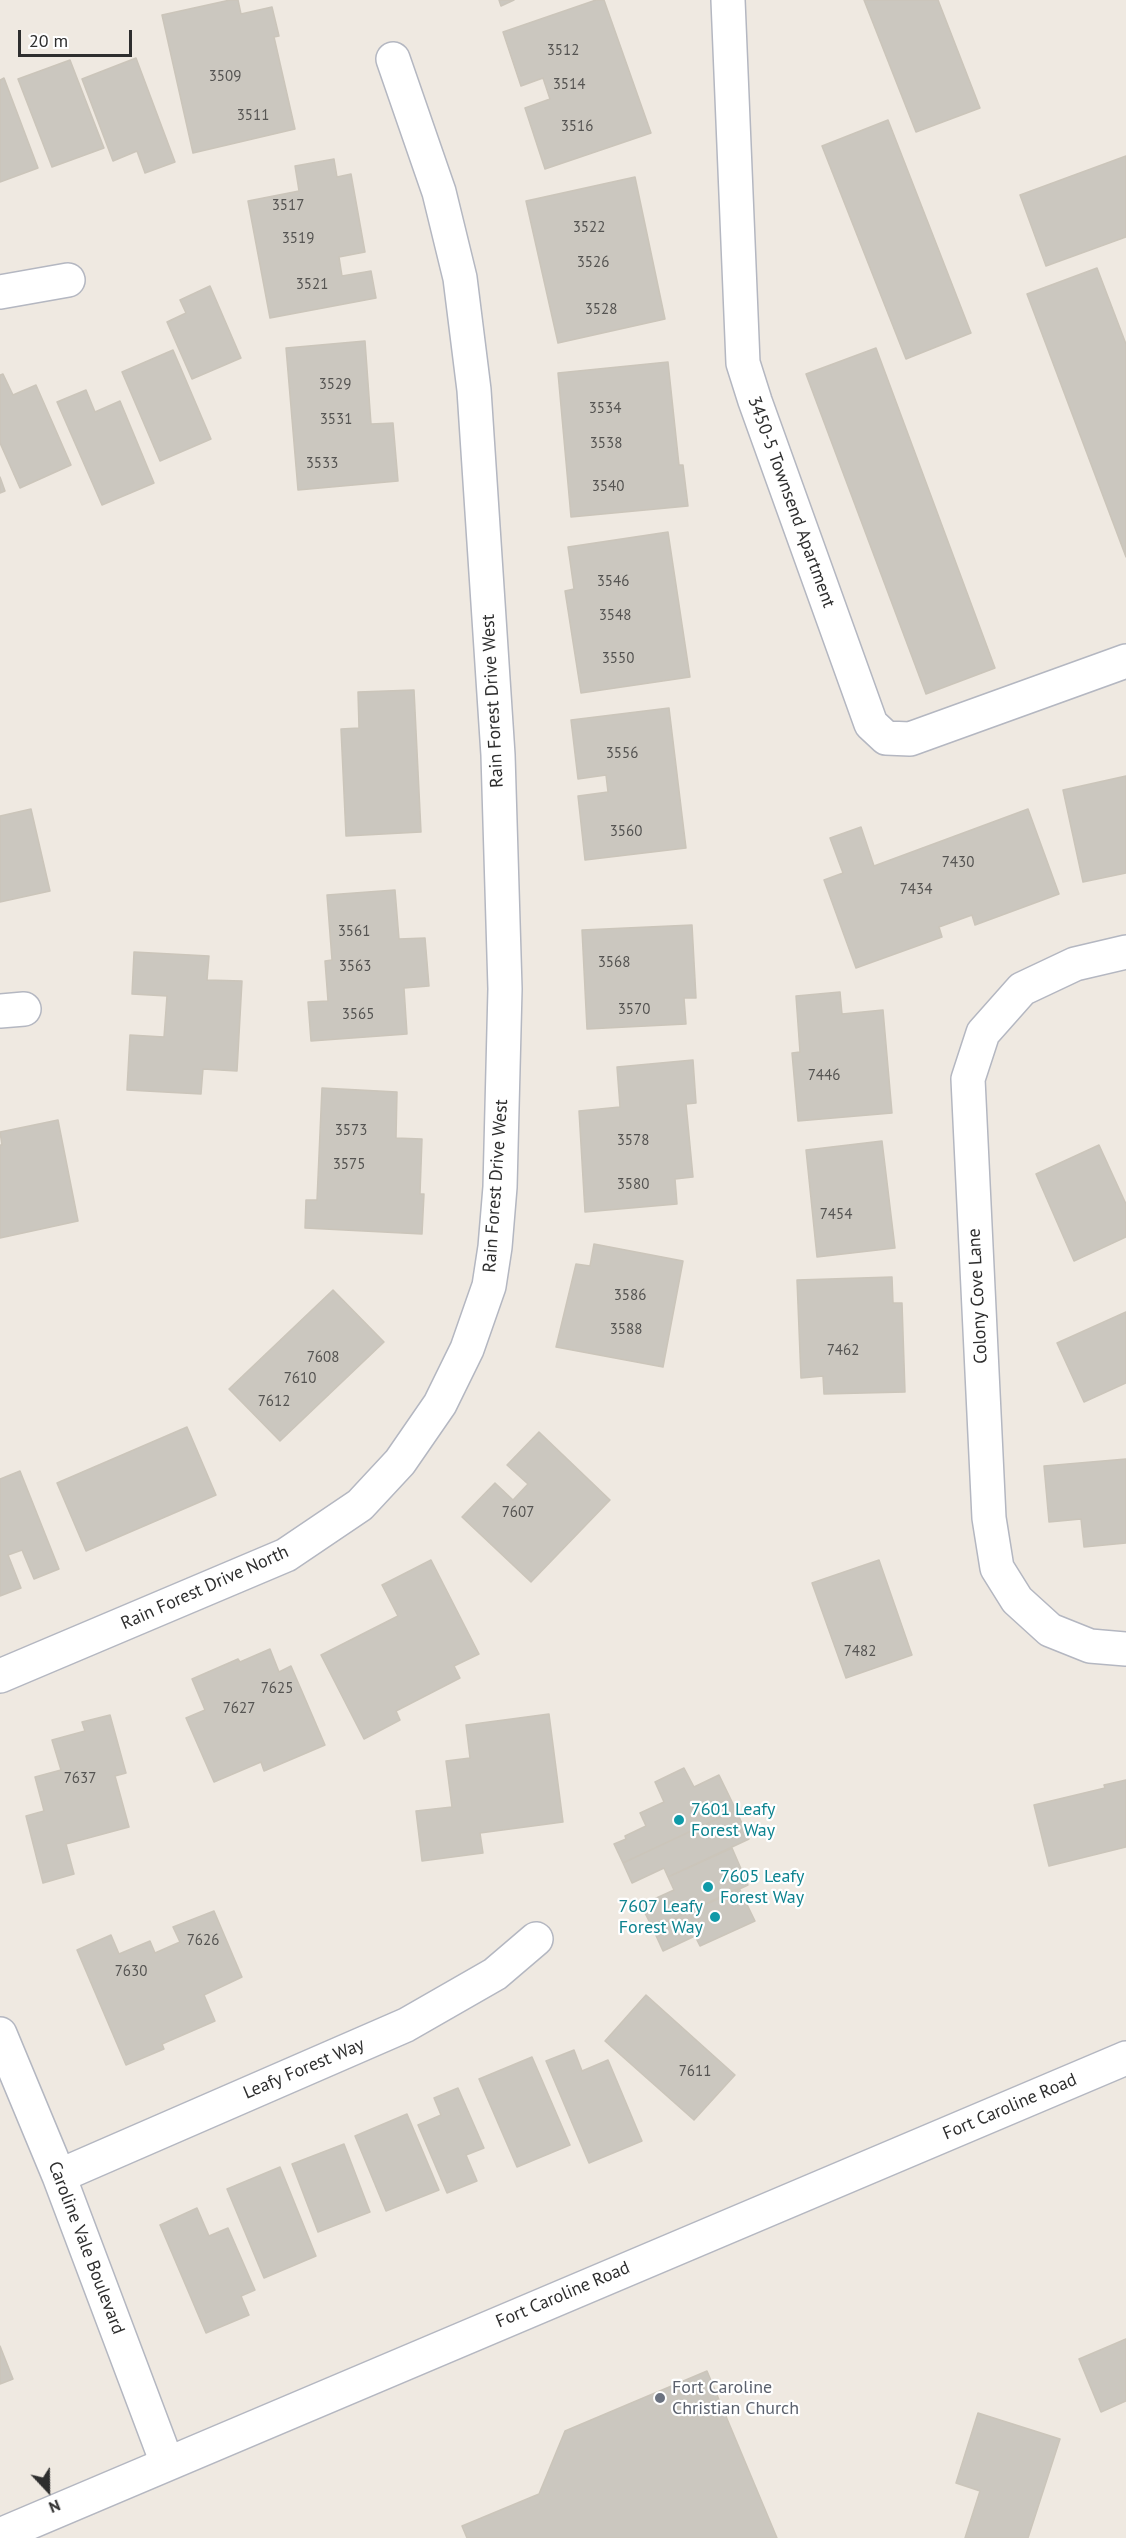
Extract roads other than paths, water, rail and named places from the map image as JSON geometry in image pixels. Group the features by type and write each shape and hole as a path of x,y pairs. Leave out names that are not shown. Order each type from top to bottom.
{"street":[{"name":"3450-5 Townsend Apartment","path":"728,0 743,363 754,401 871,724 886,738 910,739 1126,661"},
{"name":"Rain Forest Drive West","path":"393,59 439,192 460,278 474,390 498,755 505,989 500,1187 489,1286 467,1349"},
{"path":"0,292 68,280"},
{"name":"Colony Cove Lane","path":"1126,952 1075,964 1022,989 983,1033 968,1079 989,1518 997,1568 1017,1600 1050,1630 1090,1646 1126,1649"},
{"name":"Rain Forest Drive North","path":"0,1676 286,1556 360,1505 400,1462 440,1404 467,1349"},
{"name":"Leafy Forest Way","path":"59,2176 406,2025 495,1974 536,1940"},
{"name":"Caroline Vale Boulevard","path":"0,2034 59,2176 167,2463"},
{"name":"Fort Caroline Road","path":"0,2535 1126,2058"}],"place":[{"name":"7601 Leafy Forest Way","path":"679,1820"},
{"name":"7605 Leafy Forest Way","path":"708,1887"},
{"name":"7607 Leafy Forest Way","path":"715,1917"},
{"name":"Fort Caroline Christian Church","path":"660,2398"}]}
